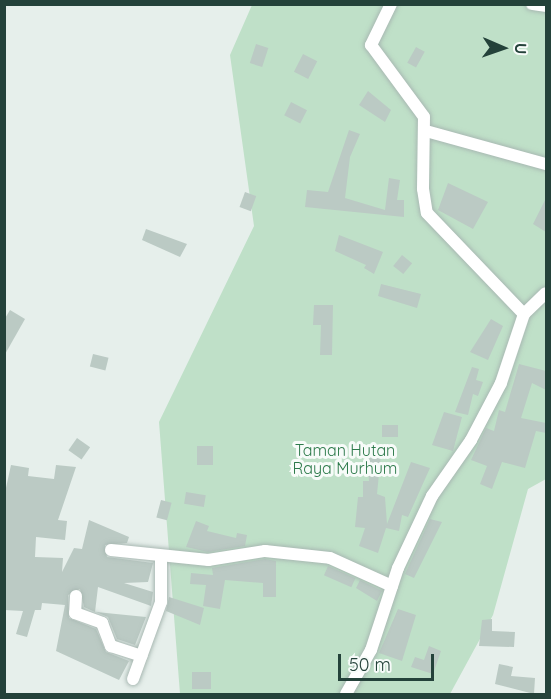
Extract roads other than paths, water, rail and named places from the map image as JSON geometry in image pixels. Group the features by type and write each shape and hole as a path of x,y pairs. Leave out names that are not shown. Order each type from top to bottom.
{"street":[{"path":"391,4 371,45 421,108 426,131 423,189 427,213 524,314"},
{"path":"532,4 546,6"},
{"path":"426,131 546,164"},
{"path":"346,694 381,625 392,586 432,496 471,440 501,383 524,314 546,293"},
{"path":"111,550 208,560 265,551 330,558 392,586"},
{"path":"133,679 161,602 162,557"},
{"path":"75,596 74,613 102,623 111,646 141,656"}],"park label":[{"name":"Taman Hutan Raya Murhum","path":"345,459"}]}
